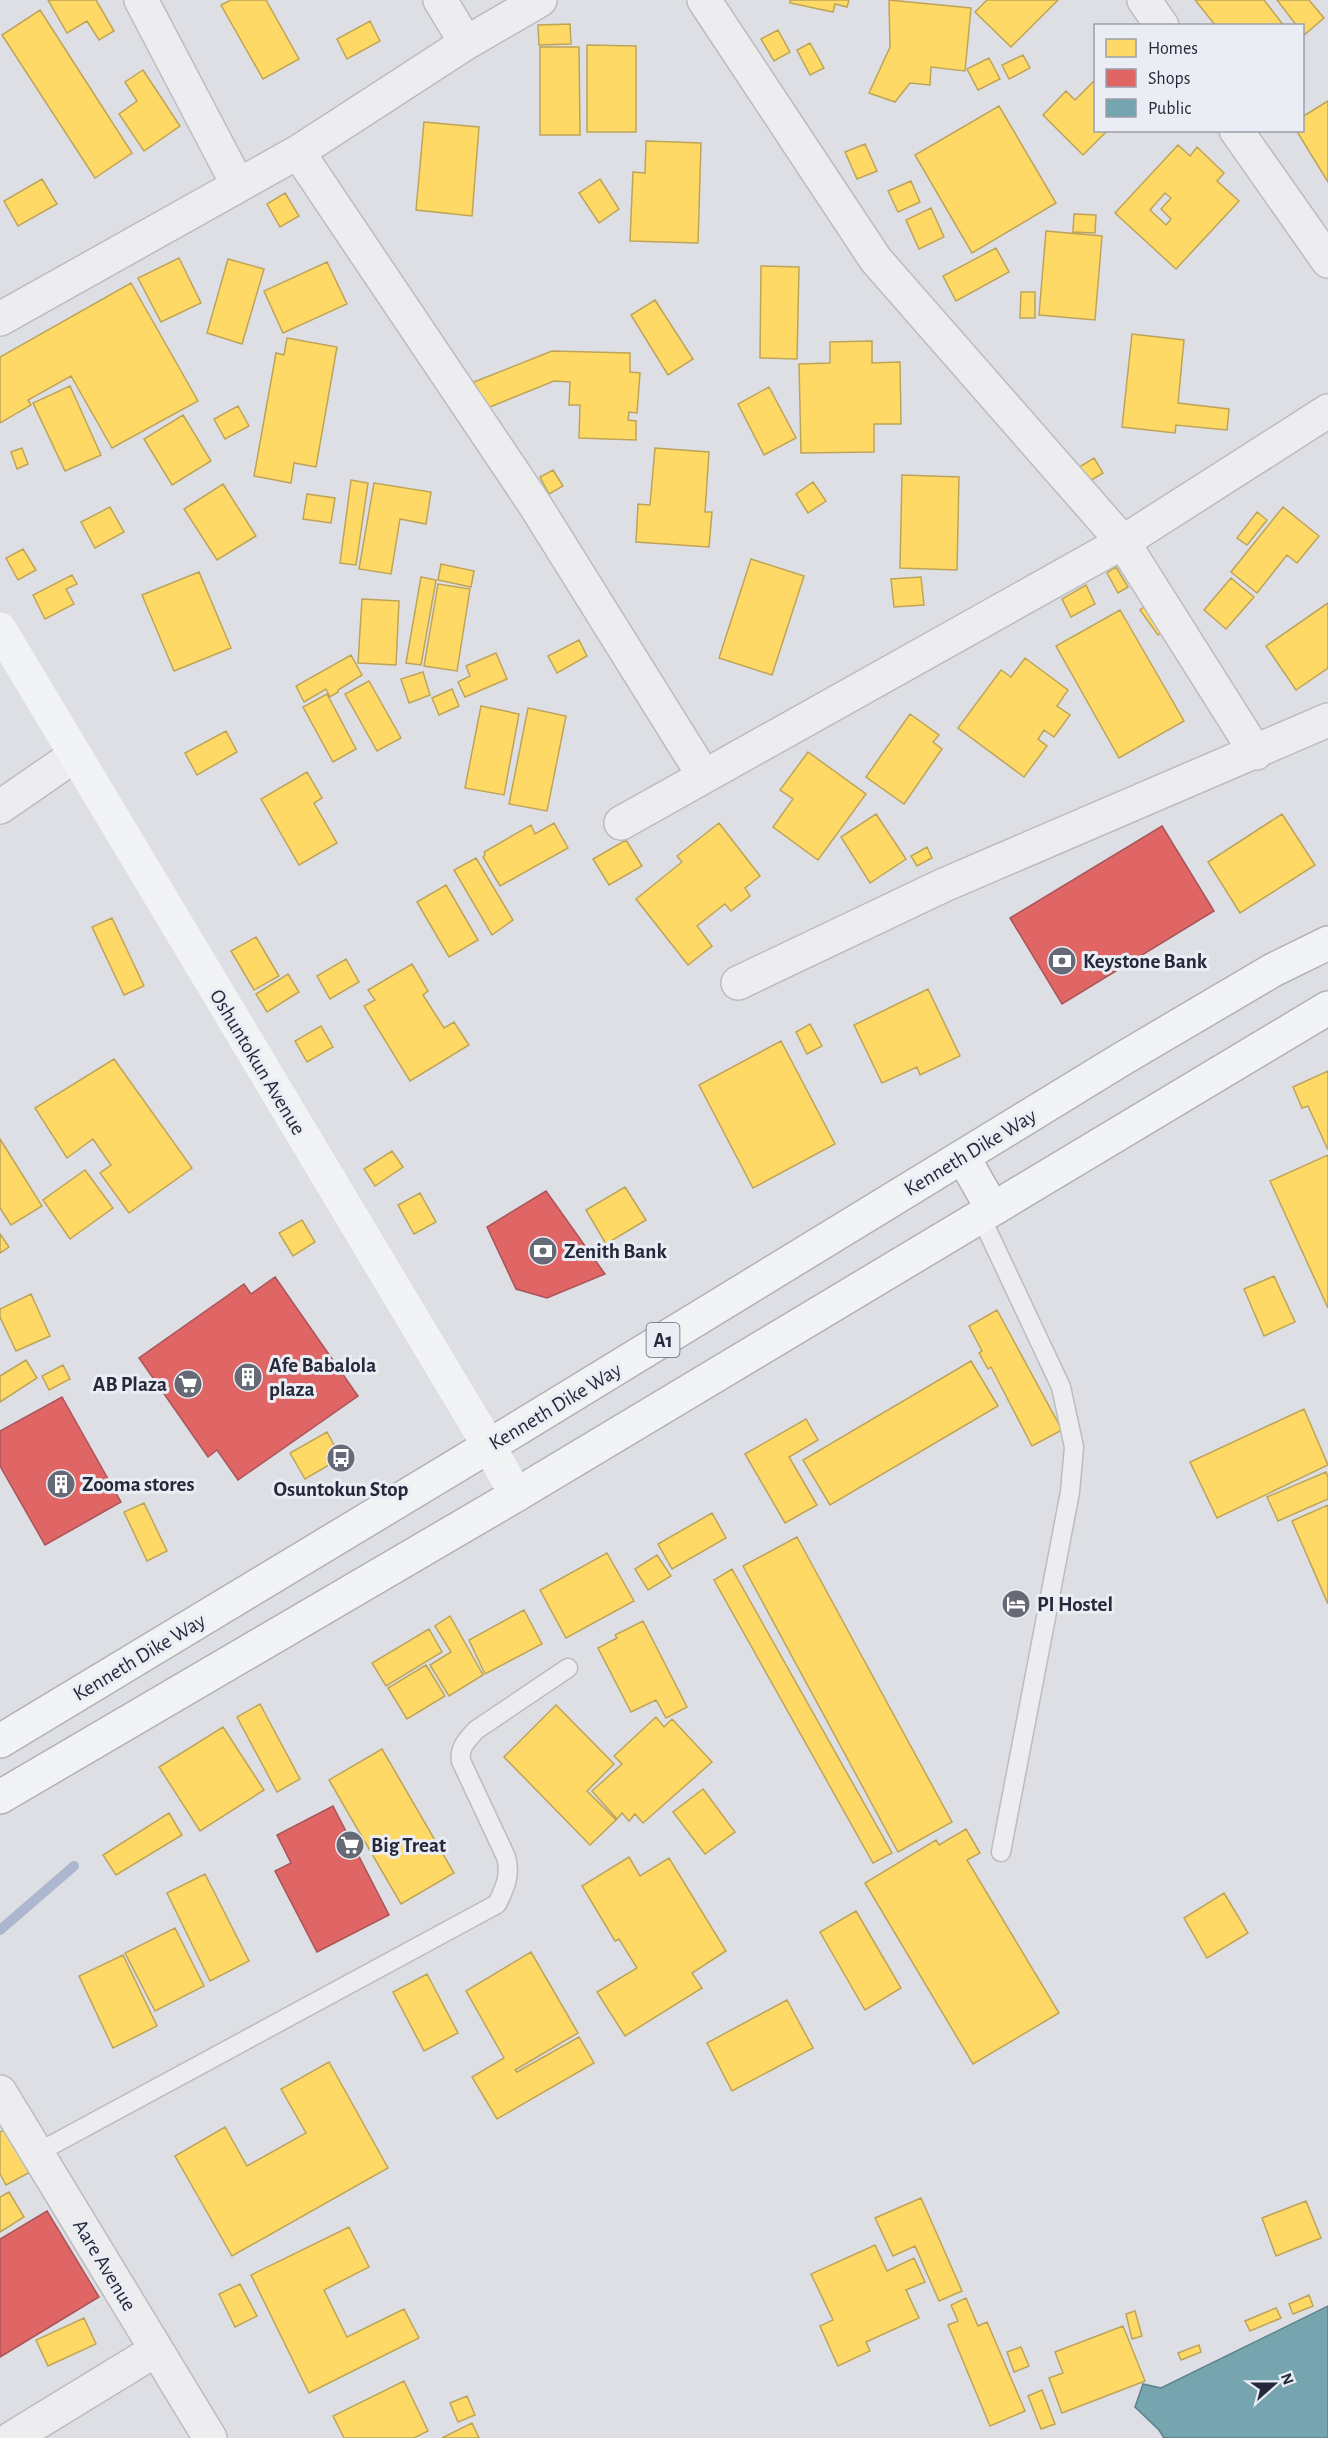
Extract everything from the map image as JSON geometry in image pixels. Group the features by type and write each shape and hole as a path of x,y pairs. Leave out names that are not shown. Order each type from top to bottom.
{"main road":[{"name":"Oshuntokun Avenue","path":"0,629 489,1446 516,1495"},
{"name":"Kenneth Dike Way","path":"0,1741 963,1156 1263,976 1328,943"},
{"path":"0,1797 516,1495 1328,1008"},
{"path":"963,1156 986,1212"}],"street":[{"path":"141,0 238,185"},
{"path":"440,0 466,43"},
{"path":"0,319 298,152 466,43 540,0"},
{"path":"704,0 876,260 1123,542 1256,753"},
{"path":"1144,0 1161,24"},
{"path":"1237,132 1328,261"},
{"path":"298,152 535,505 704,776"},
{"path":"621,823 1123,542 1328,411"},
{"path":"738,983 944,885 1256,753 1328,720"},
{"path":"0,807 74,756"},
{"name":"Aare Avenue","path":"0,2092 210,2438"},
{"path":"12,2438 156,2350"}],"lane":[{"path":"986,1212 1061,1387 1074,1447 1068,1503 1001,1852"},
{"path":"37,2153 497,1904 505,1887 509,1869 506,1857 461,1761 460,1752 464,1743 476,1730 568,1668"}],"building: Homes":[{"path":"48,0 96,0 114,31 99,40 87,21 67,33"},
{"path":"231,0 266,0 299,59 263,79 221,5"},
{"path":"790,0 849,0 847,7 835,4 833,12 790,3"},
{"path":"889,0 971,8 965,71 931,67 930,85 910,83 895,102 869,93 890,47"},
{"path":"987,0 1058,0 1011,47 975,12"},
{"path":"1195,0 1264,0 1282,24 1214,24"},
{"path":"1277,0 1309,0 1324,18 1304,35 1304,24 1295,24"},
{"path":"40,10 132,153 95,178 2,35"},
{"path":"370,21 380,41 347,59 337,39"},
{"path":"570,24 571,44 539,45 538,25"},
{"path":"778,30 790,52 774,61 761,39"},
{"path":"810,43 824,68 810,75 797,50"},
{"path":"587,45 636,46 636,132 587,132"},
{"path":"540,47 579,47 580,135 540,135"},
{"path":"1023,55 1030,68 1009,79 1002,65"},
{"path":"989,58 1000,79 978,90 967,69"},
{"path":"143,70 180,126 144,151 119,114 137,101 125,82"},
{"path":"1094,81 1094,132 1106,132 1083,155 1043,115 1066,91 1075,100"},
{"path":"1328,101 1328,182 1297,132 1304,132 1304,116"},
{"path":"999,106 1056,203 972,253 915,155"},
{"path":"424,122 479,127 472,216 416,210"},
{"path":"646,141 701,143 698,243 630,241 633,172 645,173"},
{"path":"865,144 877,171 857,179 845,152"},
{"path":"1178,145 1190,156 1197,147 1224,173 1217,181 1239,201 1176,269 1115,213","holes":["1165,193 1171,198 1161,209 1171,219 1166,225 1150,210"]},
{"path":"42,179 57,204 18,226 4,201"},
{"path":"600,179 619,209 599,223 579,193"},
{"path":"911,181 920,202 898,212 888,191"},
{"path":"285,193 299,216 280,227 267,204"},
{"path":"931,208 944,237 919,249 906,220"},
{"path":"1074,214 1096,215 1095,233 1073,232"},
{"path":"1046,231 1102,236 1095,320 1039,315"},
{"path":"996,248 1009,272 956,301 943,276"},
{"path":"179,258 201,303 161,322 138,278"},
{"path":"228,259 264,269 242,344 207,333"},
{"path":"327,262 347,304 283,333 264,291"},
{"path":"761,266 799,267 797,359 760,358"},
{"path":"131,283 198,401 112,448 71,376 28,400 31,405 0,423 0,357"},
{"path":"1021,292 1035,292 1035,318 1020,318"},
{"path":"655,300 693,359 668,375 631,315"},
{"path":"1132,334 1184,340 1178,403 1229,409 1227,430 1176,425 1175,433 1122,427"},
{"path":"287,338 337,347 316,467 294,463 291,483 254,476 276,353 284,355"},
{"path":"872,341 872,363 900,362 901,424 874,424 874,452 801,453 799,364 830,363 830,342"},
{"path":"552,351 630,353 630,372 640,373 637,413 629,412 628,420 636,421 636,440 579,438 580,405 569,405 570,382 554,381 485,409 474,382"},
{"path":"70,386 101,455 65,471 33,403"},
{"path":"769,387 796,438 764,455 738,404"},
{"path":"238,406 249,426 225,439 214,419"},
{"path":"183,415 211,461 172,485 144,439"},
{"path":"22,448 28,464 17,469 11,452"},
{"path":"655,448 709,452 705,512 712,512 709,547 636,542 638,504 650,505"},
{"path":"1094,458 1103,473 1085,484 1076,469"},
{"path":"553,470 563,486 549,494 540,477"},
{"path":"902,475 959,477 957,570 900,568"},
{"path":"351,480 368,483 356,565 340,563"},
{"path":"813,482 826,501 808,513 796,494"},
{"path":"374,483 431,492 426,524 400,519 391,574 359,569"},
{"path":"223,484 256,536 217,560 184,509"},
{"path":"307,494 335,498 331,523 303,519"},
{"path":"110,507 124,532 95,548 81,522"},
{"path":"1283,507 1319,536 1297,563 1287,555 1257,593 1231,572"},
{"path":"1257,512 1267,520 1247,545 1237,538"},
{"path":"23,549 36,570 18,580 6,558"},
{"path":"751,559 804,576 772,675 719,658"},
{"path":"441,564 474,571 471,587 438,580"},
{"path":"1116,567 1128,587 1118,593 1107,573"},
{"path":"199,572 231,648 174,671 142,595"},
{"path":"72,575 77,584 66,589 74,604 45,619 33,595"},
{"path":"421,577 436,580 421,665 406,663"},
{"path":"921,577 924,605 894,607 891,579"},
{"path":"1231,578 1254,597 1226,629 1204,610"},
{"path":"438,584 470,589 457,671 424,666"},
{"path":"1086,585 1095,604 1071,617 1062,599"},
{"path":"362,599 399,601 396,665 358,663"},
{"path":"1150,602 1168,627 1158,635 1140,610"},
{"path":"1328,603 1328,668 1296,690 1266,646"},
{"path":"1120,610 1184,721 1119,758 1056,646"},
{"path":"579,640 587,656 557,673 548,656"},
{"path":"496,653 507,679 465,697 458,682 470,676 466,666"},
{"path":"351,655 362,675 330,697 326,689 304,702 296,686"},
{"path":"1025,658 1068,690 1057,706 1070,715 1054,737 1044,730 1038,739 1047,746 1024,777 958,728 1001,670 1011,677"},
{"path":"423,672 430,695 409,703 401,679"},
{"path":"369,681 401,738 377,751 345,694"},
{"path":"452,689 459,706 439,715 432,698"},
{"path":"327,694 356,749 333,762 303,707"},
{"path":"481,706 519,714 504,795 465,788"},
{"path":"528,708 566,716 547,811 509,804"},
{"path":"910,714 939,735 933,742 942,749 904,804 866,777"},
{"path":"226,731 237,752 197,775 185,753"},
{"path":"808,752 866,794 818,860 773,827 793,799 780,790"},
{"path":"307,772 322,798 314,803 337,843 299,865 261,799"},
{"path":"876,814 906,859 870,883 841,837"},
{"path":"1282,814 1315,865 1240,913 1208,862"},
{"path":"554,823 568,848 500,886 483,857 484,852 531,825 535,834"},
{"path":"719,823 760,876 745,888 750,896 731,911 725,904 697,926 712,946 688,965 636,899 682,862 677,856"},
{"path":"626,840 642,866 609,885 593,859"},
{"path":"927,847 932,858 917,866 911,856"},
{"path":"476,858 513,920 492,935 454,870"},
{"path":"446,885 478,940 449,957 417,902"},
{"path":"112,918 144,986 124,995 92,927"},
{"path":"256,937 279,976 254,990 231,951"},
{"path":"346,959 359,982 330,999 317,976"},
{"path":"412,964 428,991 423,995 444,1028 454,1022 469,1045 410,1081 364,1006 375,1000 368,990"},
{"path":"288,974 299,992 267,1012 256,994"},
{"path":"928,989 960,1056 920,1075 917,1067 882,1083 854,1025"},
{"path":"810,1024 822,1046 807,1054 796,1032"},
{"path":"321,1026 333,1047 307,1062 295,1041"},
{"path":"781,1041 835,1144 753,1188 699,1085"},
{"path":"114,1059 192,1168 129,1213 100,1173 111,1165 93,1139 67,1158 35,1108"},
{"path":"1328,1071 1328,1150 1308,1106 1302,1108 1293,1087"},
{"path":"0,1139 42,1206 11,1225 0,1208"},
{"path":"392,1151 403,1167 375,1186 364,1169"},
{"path":"1328,1155 1328,1308 1270,1181"},
{"path":"85,1170 113,1208 70,1239 43,1200"},
{"path":"625,1187 646,1220 606,1244 586,1210"},
{"path":"420,1193 436,1222 414,1234 398,1205"},
{"path":"302,1220 315,1242 293,1256 279,1233"},
{"path":"0,1234 9,1247 0,1253"},
{"path":"1274,1276 1295,1322 1264,1336 1244,1289"},
{"path":"31,1294 50,1336 16,1351 0,1317 0,1309"},
{"path":"997,1310 1062,1430 1032,1446 991,1367 988,1369 979,1353 982,1351 969,1326"},
{"path":"26,1360 37,1378 0,1402 0,1376"},
{"path":"971,1361 998,1406 830,1505 803,1460"},
{"path":"63,1365 70,1379 49,1390 42,1376"},
{"path":"1304,1409 1328,1465 1217,1518 1190,1462"},
{"path":"806,1419 818,1440 789,1457 817,1505 785,1523 745,1454"},
{"path":"327,1432 341,1458 305,1479 290,1453"},
{"path":"1326,1472 1328,1499 1278,1521 1267,1497"},
{"path":"144,1503 167,1551 147,1561 124,1512"},
{"path":"1328,1505 1328,1604 1292,1521"},
{"path":"712,1513 726,1538 672,1569 658,1544"},
{"path":"797,1537 952,1822 898,1852 743,1566"},
{"path":"607,1553 634,1601 566,1638 540,1590"},
{"path":"657,1555 671,1576 648,1590 635,1569"},
{"path":"732,1569 892,1853 873,1863 714,1580"},
{"path":"524,1610 542,1644 485,1674 469,1640"},
{"path":"450,1616 483,1675 449,1696 430,1665 451,1652 435,1626"},
{"path":"643,1621 687,1707 666,1718 656,1700 631,1712 598,1648 617,1638 615,1635"},
{"path":"429,1629 442,1652 386,1686 372,1663"},
{"path":"426,1665 445,1696 407,1719 388,1688"},
{"path":"260,1704 300,1779 277,1792 237,1717"},
{"path":"556,1705 614,1764 587,1791 616,1820 590,1845 504,1757"},
{"path":"656,1717 664,1727 672,1719 712,1762 643,1823 635,1814 629,1821 622,1813 617,1819 592,1791 622,1764 614,1756"},
{"path":"223,1727 264,1790 200,1831 159,1767"},
{"path":"382,1749 454,1873 401,1904 329,1780"},
{"path":"703,1789 735,1832 705,1854 673,1812"},
{"path":"169,1813 182,1835 116,1875 103,1855"},
{"path":"966,1829 980,1853 967,1860 1059,2013 973,2064 865,1883 936,1840 939,1845"},
{"path":"629,1857 640,1876 669,1858 726,1951 692,1973 702,1988 625,2036 597,1992 637,1968 619,1939 615,1941 582,1886"},
{"path":"205,1874 249,1961 210,1981 167,1893"},
{"path":"1224,1893 1248,1933 1207,1958 1184,1918"},
{"path":"856,1911 901,1988 865,2010 820,1932"},
{"path":"175,1928 204,1986 155,2011 125,1953"},
{"path":"531,1952 578,2033 515,2070 517,2072 579,2037 594,2063 497,2119 472,2077 504,2058 466,1991"},
{"path":"123,1955 157,2026 113,2048 79,1976"},
{"path":"427,1974 458,2033 424,2051 393,1992"},
{"path":"787,2000 813,2048 732,2091 707,2043"},
{"path":"329,2062 388,2168 232,2256 175,2156 225,2127 247,2166 306,2133 281,2089"},
{"path":"10,2126 34,2170 6,2185 0,2174 0,2132"},
{"path":"9,2192 24,2217 0,2232 0,2197"},
{"path":"921,2198 962,2291 939,2301 915,2246 893,2256 875,2218"},
{"path":"1306,2201 1321,2238 1276,2256 1262,2218"},
{"path":"349,2227 369,2267 324,2290 347,2337 404,2309 419,2338 309,2393 251,2275"},
{"path":"875,2245 887,2271 914,2258 925,2282 906,2290 919,2318 866,2342 870,2351 838,2366 820,2326 833,2320 811,2274"},
{"path":"240,2284 257,2316 235,2327 219,2294"},
{"path":"1309,2295 1313,2306 1293,2314 1289,2304"},
{"path":"966,2298 978,2326 987,2322 1025,2411 990,2426 948,2325 958,2321 951,2305"},
{"path":"1276,2308 1281,2318 1250,2331 1245,2321"},
{"path":"1135,2311 1142,2336 1132,2339 1126,2314"},
{"path":"84,2318 96,2344 48,2366 36,2340"},
{"path":"1123,2326 1145,2381 1062,2413 1049,2378 1063,2373 1055,2352"},
{"path":"1199,2345 1201,2352 1181,2360 1178,2353"},
{"path":"1021,2347 1029,2366 1014,2372 1007,2352"},
{"path":"404,2381 428,2431 414,2438 344,2438 333,2416"},
{"path":"1042,2390 1055,2424 1041,2429 1028,2396"},
{"path":"467,2396 475,2415 458,2422 450,2403"},
{"path":"472,2423 479,2438 442,2438"}],"building: Shops":[{"path":"1162,826 1214,911 1062,1004 1010,918"},
{"name":"Zenith Bank","path":"546,1191 605,1274 547,1298 516,1289 487,1227"},
{"name":"Afe Babalola plaza","path":"275,1277 358,1396 238,1480 217,1450 208,1457 139,1358 244,1284 251,1294"},
{"name":"Zooma stores","path":"62,1397 121,1502 45,1545 0,1466 0,1431"},
{"path":"333,1806 389,1915 317,1952 275,1871 291,1863 277,1835"},
{"path":"47,2211 99,2297 0,2357 0,2239"}],"building: Public":[{"path":"1328,2306 1328,2438 1164,2438 1159,2430 1135,2407 1143,2384 1161,2388"}],"waterway":[{"path":"0,1930 74,1866"}],"place":[{"name":"Keystone Bank","path":"1062,961"},
{"name":"Zenith Bank","path":"543,1251"},
{"name":"Afe Babalola plaza","path":"248,1377"},
{"name":"AB Plaza","path":"188,1384"},
{"name":"Osuntokun Stop","path":"341,1458"},
{"name":"Zooma stores","path":"61,1484"},
{"name":"PI Hostel","path":"1016,1604"},
{"name":"Big Treat","path":"350,1845"}]}
